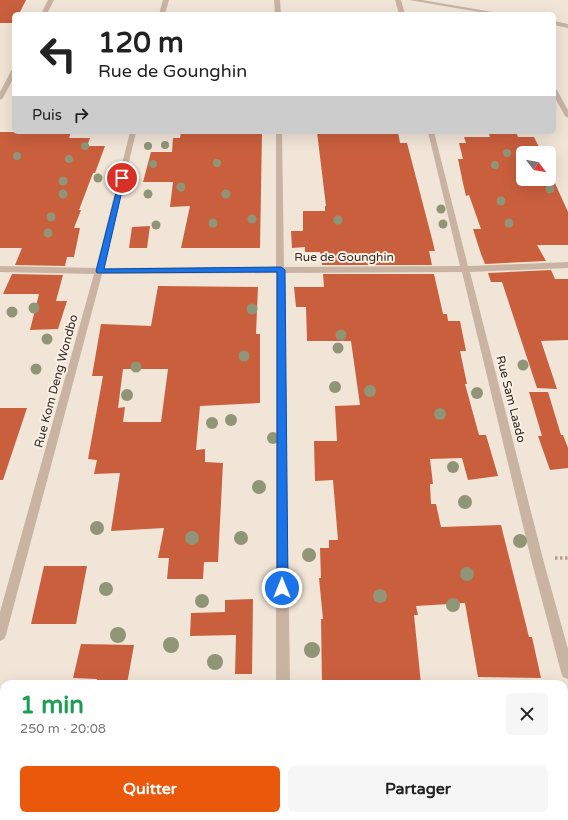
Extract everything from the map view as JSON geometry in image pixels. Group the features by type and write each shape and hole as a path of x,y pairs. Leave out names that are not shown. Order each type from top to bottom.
{"street":[{"path":"45,12 51,0"},
{"path":"163,12 166,0"},
{"path":"277,0 278,12"},
{"path":"398,0 401,12"},
{"path":"412,0 488,12"},
{"path":"556,23 568,26"},
{"path":"0,98 12,75"},
{"path":"556,94 568,116"},
{"name":"Rue Kom Deng Wondbo","path":"0,635 99,271 133,134"},
{"path":"279,134 283,680"},
{"name":"Rue Sam Laado","path":"431,134 537,558 568,672"},
{"name":"Rue de Gounghin","path":"0,269 99,271 465,269 568,266"}],"building":[{"path":"0,0 26,0 20,12 12,12 12,23 0,23"},
{"path":"0,132 12,132 12,134 70,134 69,138 90,138 87,146 105,146 79,210 81,210 74,228 80,228 74,257 67,257 65,266 15,265 22,248 0,248"},
{"path":"181,134 262,134 260,248 181,248 190,206 170,207 173,182 143,182 151,152 172,152 173,138 180,138"},
{"path":"317,134 398,134 400,143 407,143 431,235 435,251 429,251 432,265 322,265 320,252 305,252 305,247 292,248 291,231 303,231 303,211 325,211 326,206"},
{"path":"489,134 517,134 518,137 534,137 538,146 516,146 516,186 556,185 568,212 568,245 537,245 546,261 485,264 473,229 481,229 469,195 466,196 458,159 463,159 459,143 466,143 464,137 490,137"},
{"path":"150,226 147,248 129,248 132,227"},
{"path":"551,270 555,279 568,279 568,340 541,341 557,389 537,388 502,282 491,282 488,273"},
{"path":"12,274 63,275 56,301 67,301 58,329 30,330 39,294 3,294"},
{"path":"323,274 434,274 443,314 447,314 448,321 460,321 466,351 460,351 467,384 465,384 479,435 486,435 498,476 468,480 462,458 430,459 433,484 430,484 431,504 436,504 441,527 501,525 529,637 532,637 541,678 478,677 465,603 416,606 418,615 414,615 421,680 322,680 321,619 323,619 319,578 321,578 320,548 329,548 329,540 338,540 333,480 315,481 314,441 337,441 335,406 360,405 351,341 307,341 306,307 296,307 294,287 324,287"},
{"path":"158,286 258,287 256,334 260,334 260,403 200,406 196,450 205,449 205,462 223,463 218,562 204,562 203,579 167,579 169,558 158,558 164,528 111,531 120,473 94,474 97,460 88,459 103,376 92,376 101,324 151,326","holes":["123,369 168,369 161,422 123,422 125,407 118,408"]},
{"path":"529,392 548,392 561,435 563,435 568,448 568,468 550,470 538,436 542,436"},
{"path":"0,408 27,408 3,480 0,480"},
{"path":"44,566 87,566 76,624 31,624"},
{"path":"253,599 252,674 235,674 236,635 190,636 191,613 225,612 225,600"},
{"path":"81,644 134,645 128,680 73,678"}],"route":[{"path":"122,178 99,271 281,270 282,588"}]}
